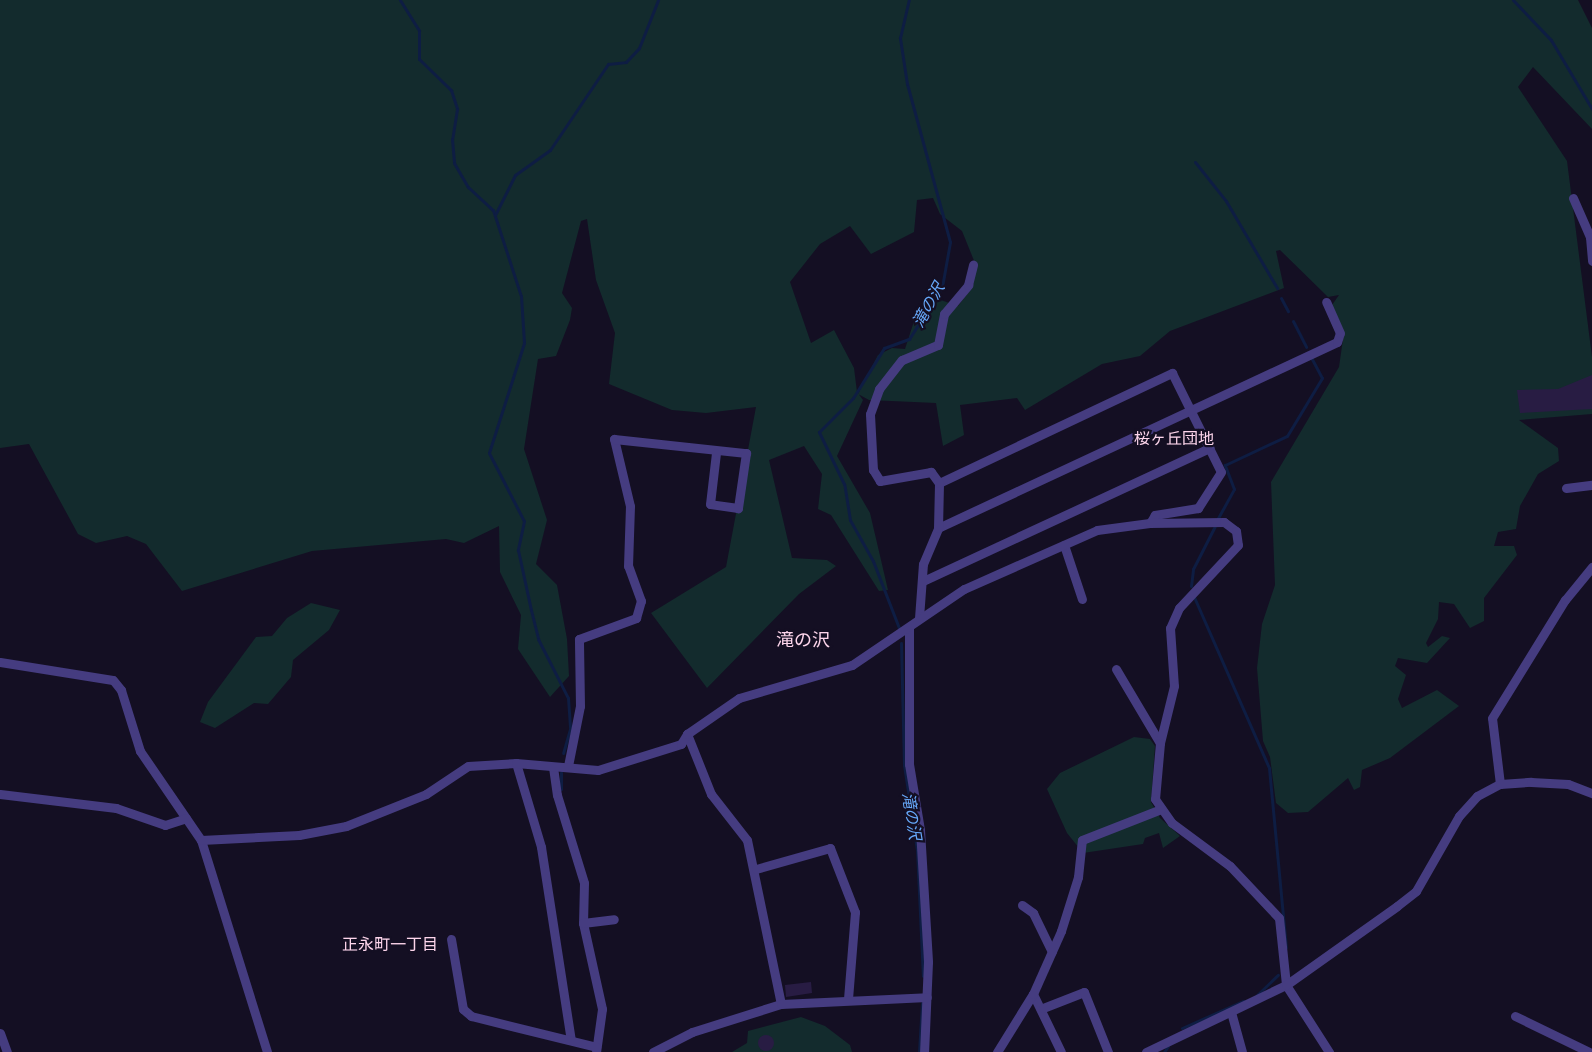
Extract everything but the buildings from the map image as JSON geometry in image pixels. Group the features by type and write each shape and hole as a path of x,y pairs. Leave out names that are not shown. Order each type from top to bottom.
{"street":[{"path":"1573,198 1590,237 1592,261"},
{"path":"920,618 923,564 938,528 939,483 931,472 880,481 873,470 870,414 879,389 902,360 938,345 944,314 968,285 973,265"},
{"path":"938,528 1337,342 1340,333 1326,302"},
{"path":"939,483 1172,373 1192,409 1221,472 1216,486 1198,508 1155,514 1150,523"},
{"path":"568,766 579,714 579,639 636,618 641,601 628,566 630,506 614,439 716,453 746,453 738,507 710,504 716,453"},
{"path":"923,581 1210,448"},
{"path":"1566,488 1592,485"},
{"path":"201,840 299,835 346,826 426,794 462,768 516,763 598,770 681,744 687,734 740,698 852,664 909,628 964,589 1097,530 1150,523 1224,522 1239,537 1233,551 1172,620 1169,638 1174,686 1160,743 1155,799 1172,823 1230,866 1279,918 1286,985 1329,1052"},
{"path":"1064,545 1082,599"},
{"path":"1500,784 1492,718 1565,600 1592,567"},
{"path":"909,628 909,764 920,831 927,997 924,1052"},
{"path":"0,662 113,680 121,690 140,751 201,840 267,1052"},
{"path":"1116,669 1160,743"},
{"path":"687,734 711,794 741,830 756,869 781,1004"},
{"path":"516,763 541,847 571,1040"},
{"path":"451,939 463,1009 471,1016 571,1040 596,1049 602,1009 583,923 584,884 557,795 553,767"},
{"path":"1146,1052 1286,985 1416,891 1467,805 1500,784 1568,784 1592,793"},
{"path":"0,794 116,808 165,825 186,818"},
{"path":"997,1052 1033,994 1052,952 1078,877 1082,840 1161,809"},
{"path":"756,869 830,848 855,912 849,999"},
{"path":"1022,905 1033,913 1052,952"},
{"path":"583,923 614,919"},
{"path":"1043,1008 1084,992 1108,1052"},
{"path":"1033,994 1043,1008 1061,1052"},
{"path":"653,1052 693,1032 781,1004 927,997"},
{"path":"1231,1012 1242,1052"},
{"path":"1515,1016 1590,1052"},
{"path":"0,1033 7,1052"}],"green space":[{"path":"0,0 1578,0 1592,28 1592,129 1533,67 1518,87 1567,161 1592,357 1592,414 1519,420 1558,448 1559,461 1538,474 1520,506 1516,529 1498,532 1494,546 1514,546 1517,555 1484,598 1484,621 1470,628 1454,604 1439,602 1438,619 1426,643 1428,647 1442,636 1450,638 1427,663 1398,658 1395,666 1406,675 1398,699 1402,708 1437,690 1459,706 1390,758 1362,770 1360,787 1354,790 1348,778 1308,812 1288,813 1276,803 1270,757 1263,741 1257,668 1262,624 1275,585 1271,482 1339,367 1344,332 1332,305 1339,295 1328,297 1280,250 1276,251 1284,288 1170,331 1140,356 1102,364 1025,410 1017,398 960,405 964,435 943,446 936,403 869,400 859,394 863,400 837,456 870,513 888,590 879,591 831,515 818,509 822,474 804,446 769,460 792,558 827,560 836,566 799,594 707,688 651,613 726,567 756,407 706,413 672,410 609,384 615,333 596,280 587,219 581,221 562,293 572,308 570,320 556,356 538,359 524,449 547,520 536,564 557,585 567,639 569,676 550,697 518,649 521,615 500,572 499,526 464,543 446,539 312,551 182,591 146,544 127,536 96,543 78,534 29,444 0,448","holes":["933,198 940,214 962,231 977,268 971,289 958,306 932,297 916,315 905,349 892,348 878,355 858,394 854,368 834,330 811,343 790,282 820,244 850,226 871,254 914,232 917,200"]},
{"path":"311,603 340,610 329,630 293,660 291,677 268,704 254,703 215,728 200,722 208,702 256,637 272,636 287,618"},
{"path":"1134,737 1150,739 1155,746 1151,802 1160,818 1180,836 1163,848 1159,833 1145,838 1143,844 1083,853 1067,833 1047,789 1060,773"},
{"path":"801,1017 825,1026 850,1045 852,1052 732,1052 747,1043 748,1031"}],"waterway":[{"path":"400,0 419,31 419,59 451,90 457,109 452,139 454,163 468,187 493,210 521,296 524,343 489,453 524,521 518,550 538,639 568,698 570,729 563,753"},
{"path":"495,215 515,175 550,150 608,64 626,62 639,48 658,0"},
{"name":"滝の沢","path":"899,628 873,561 850,520 844,484 819,432 853,398 884,348 909,339 942,287 950,242 907,84 900,38 909,0"},
{"path":"1513,0 1551,40 1592,109"},
{"path":"1195,162 1226,201 1277,288"},
{"path":"1281,298 1288,311"},
{"path":"1293,321 1306,347"},
{"path":"1218,518 1234,489 1225,465 1287,436 1322,378 1311,357"},
{"path":"1191,586 1193,569 1215,526"},
{"path":"1194,597 1269,768 1286,947"},
{"name":"滝の沢","path":"901,643 904,765 917,850 923,976"},
{"path":"561,772 561,789"},
{"path":"1257,995 1278,975"},
{"path":"1182,1028 1243,1001"},
{"path":"919,1052 922,1003"},
{"path":"1164,1052 1168,1046"}],"district":[{"name":"桜ヶ丘団地","path":"1174,438"},
{"name":"滝の沢","path":"803,639"},
{"name":"正永町一丁目","path":"390,944"}]}
